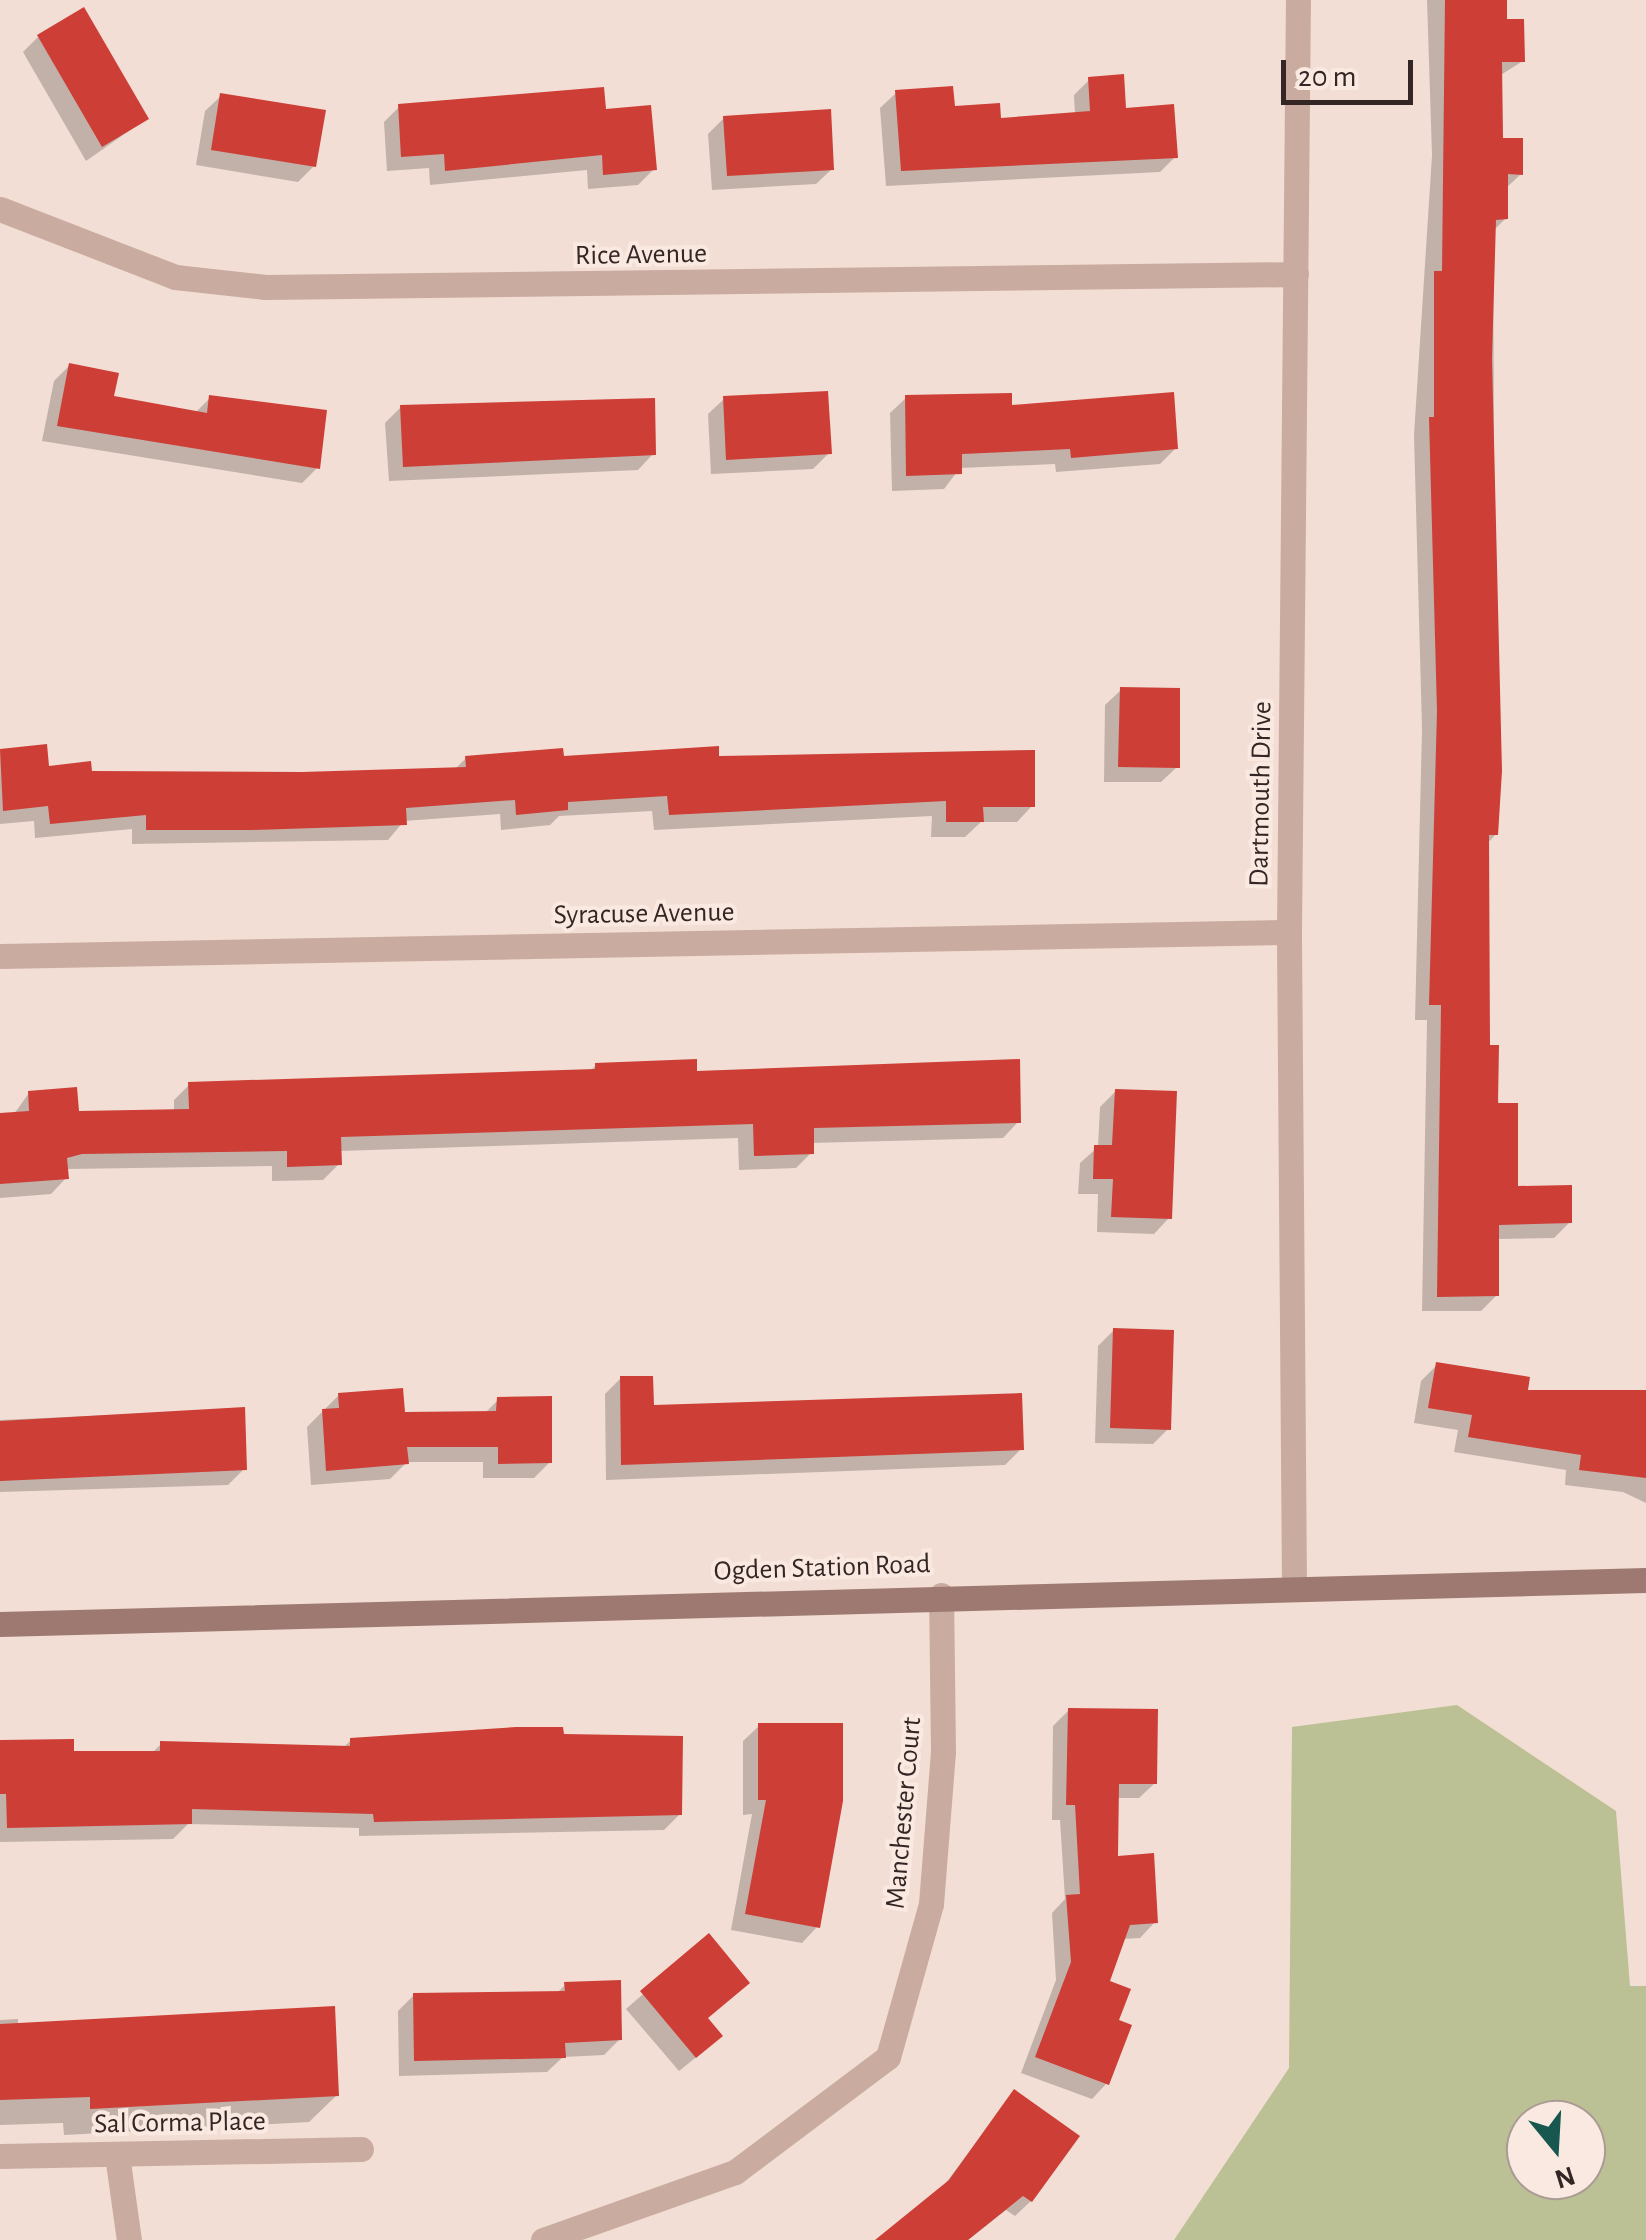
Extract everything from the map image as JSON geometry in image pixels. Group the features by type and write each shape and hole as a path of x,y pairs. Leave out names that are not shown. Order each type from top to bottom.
{"street":[{"name":"Dartmouth Drive","path":"1294,1588 1289,932 1298,0"},
{"name":"Rice Avenue","path":"0,209 176,278 264,286 1296,274"},
{"name":"Syracuse Avenue","path":"0,956 1289,932"},
{"name":"Ogden Station Road","path":"0,1624 941,1594 1646,1580"},
{"name":"Manchester Court","path":"543,2240 735,2172 888,2056 931,1904 943,1752 941,1594"},
{"name":"Sal Corma Place","path":"0,2156 361,2150"},
{"path":"116,2155 129,2240"}],"green space":[{"path":"1457,1705 1616,1811 1630,1986 1646,1986 1646,2240 1174,2240 1289,2068 1292,1727"}],"building":[{"path":"1445,0 1507,0 1507,19 1524,19 1525,62 1502,62 1503,138 1523,138 1523,175 1508,174 1508,219 1496,220 1492,359 1502,771 1498,835 1489,835 1490,1045 1499,1045 1498,1103 1518,1103 1518,1186 1572,1185 1572,1223 1499,1225 1499,1296 1437,1297 1441,1005 1429,1005 1437,711 1429,417 1434,417 1434,271 1442,271"},
{"path":"84,7 149,119 102,147 37,35"},
{"path":"1124,74 1126,108 1174,104 1178,158 901,171 895,90 953,86 955,106 1000,103 1001,118 1090,111 1088,77"},
{"path":"604,87 606,109 651,105 657,170 603,175 602,155 445,171 444,154 401,157 398,104"},
{"path":"220,93 326,110 316,167 211,150"},
{"path":"831,109 834,170 727,176 723,116"},
{"path":"69,363 119,373 114,396 207,413 209,395 327,410 320,469 57,426"},
{"path":"828,391 832,454 726,460 723,396"},
{"path":"1174,392 1178,449 1071,458 1070,449 962,454 962,474 906,476 905,395 1012,393 1012,405"},
{"path":"655,398 656,455 403,467 400,405"},
{"path":"1120,687 1180,688 1180,768 1118,767"},
{"path":"47,744 49,766 91,761 92,771 302,772 466,767 465,756 563,748 564,756 719,746 719,756 1035,750 1035,807 983,807 984,822 946,822 946,801 669,815 667,796 568,802 568,810 516,815 515,800 406,808 407,825 251,830 146,830 146,815 50,824 48,806 3,811 0,749"},
{"path":"697,1059 697,1071 1020,1059 1021,1123 814,1128 814,1154 754,1156 753,1124 341,1137 342,1165 287,1167 287,1151 82,1154 67,1158 69,1179 0,1184 0,1113 29,1111 28,1091 77,1087 79,1111 189,1109 188,1082 595,1069 595,1063"},
{"path":"1115,1089 1177,1091 1172,1219 1111,1217 1113,1179 1093,1179 1094,1145 1112,1145"},
{"path":"1113,1328 1174,1330 1171,1430 1110,1428"},
{"path":"1436,1362 1530,1377 1528,1390 1646,1390 1646,1478 1579,1470 1581,1455 1468,1437 1472,1415 1428,1408"},
{"path":"620,1376 653,1376 654,1405 1022,1393 1024,1450 621,1465"},
{"path":"403,1388 405,1412 496,1411 497,1397 552,1396 552,1463 498,1464 498,1447 407,1447 409,1464 326,1471 322,1409 339,1408 338,1393"},
{"path":"245,1407 247,1470 0,1481 0,1421"},
{"path":"1068,1708 1158,1709 1157,1784 1119,1784 1118,1856 1154,1853 1158,1923 1130,1925 1110,1981 1131,1989 1119,2020 1132,2025 1109,2085 1035,2057 1071,1962 1066,1895 1080,1894 1075,1805 1066,1805"},
{"path":"758,1723 843,1723 843,1801 820,1928 745,1914 766,1800 758,1800"},
{"path":"563,1727 564,1734 683,1736 682,1815 374,1822 373,1814 192,1809 192,1824 7,1828 6,1794 0,1794 0,1740 74,1739 74,1751 160,1751 160,1741 350,1746 350,1738"},
{"path":"709,1933 750,1983 708,2018 723,2036 696,2058 640,1991"},
{"path":"621,1980 622,2040 565,2043 566,2058 414,2061 413,1993 565,1991 564,1982"},
{"path":"335,2006 339,2096 90,2109 90,2097 0,2100 0,2024"},
{"path":"1014,2089 1080,2136 1032,2202 1023,2196 968,2240 875,2240 949,2180"}]}
